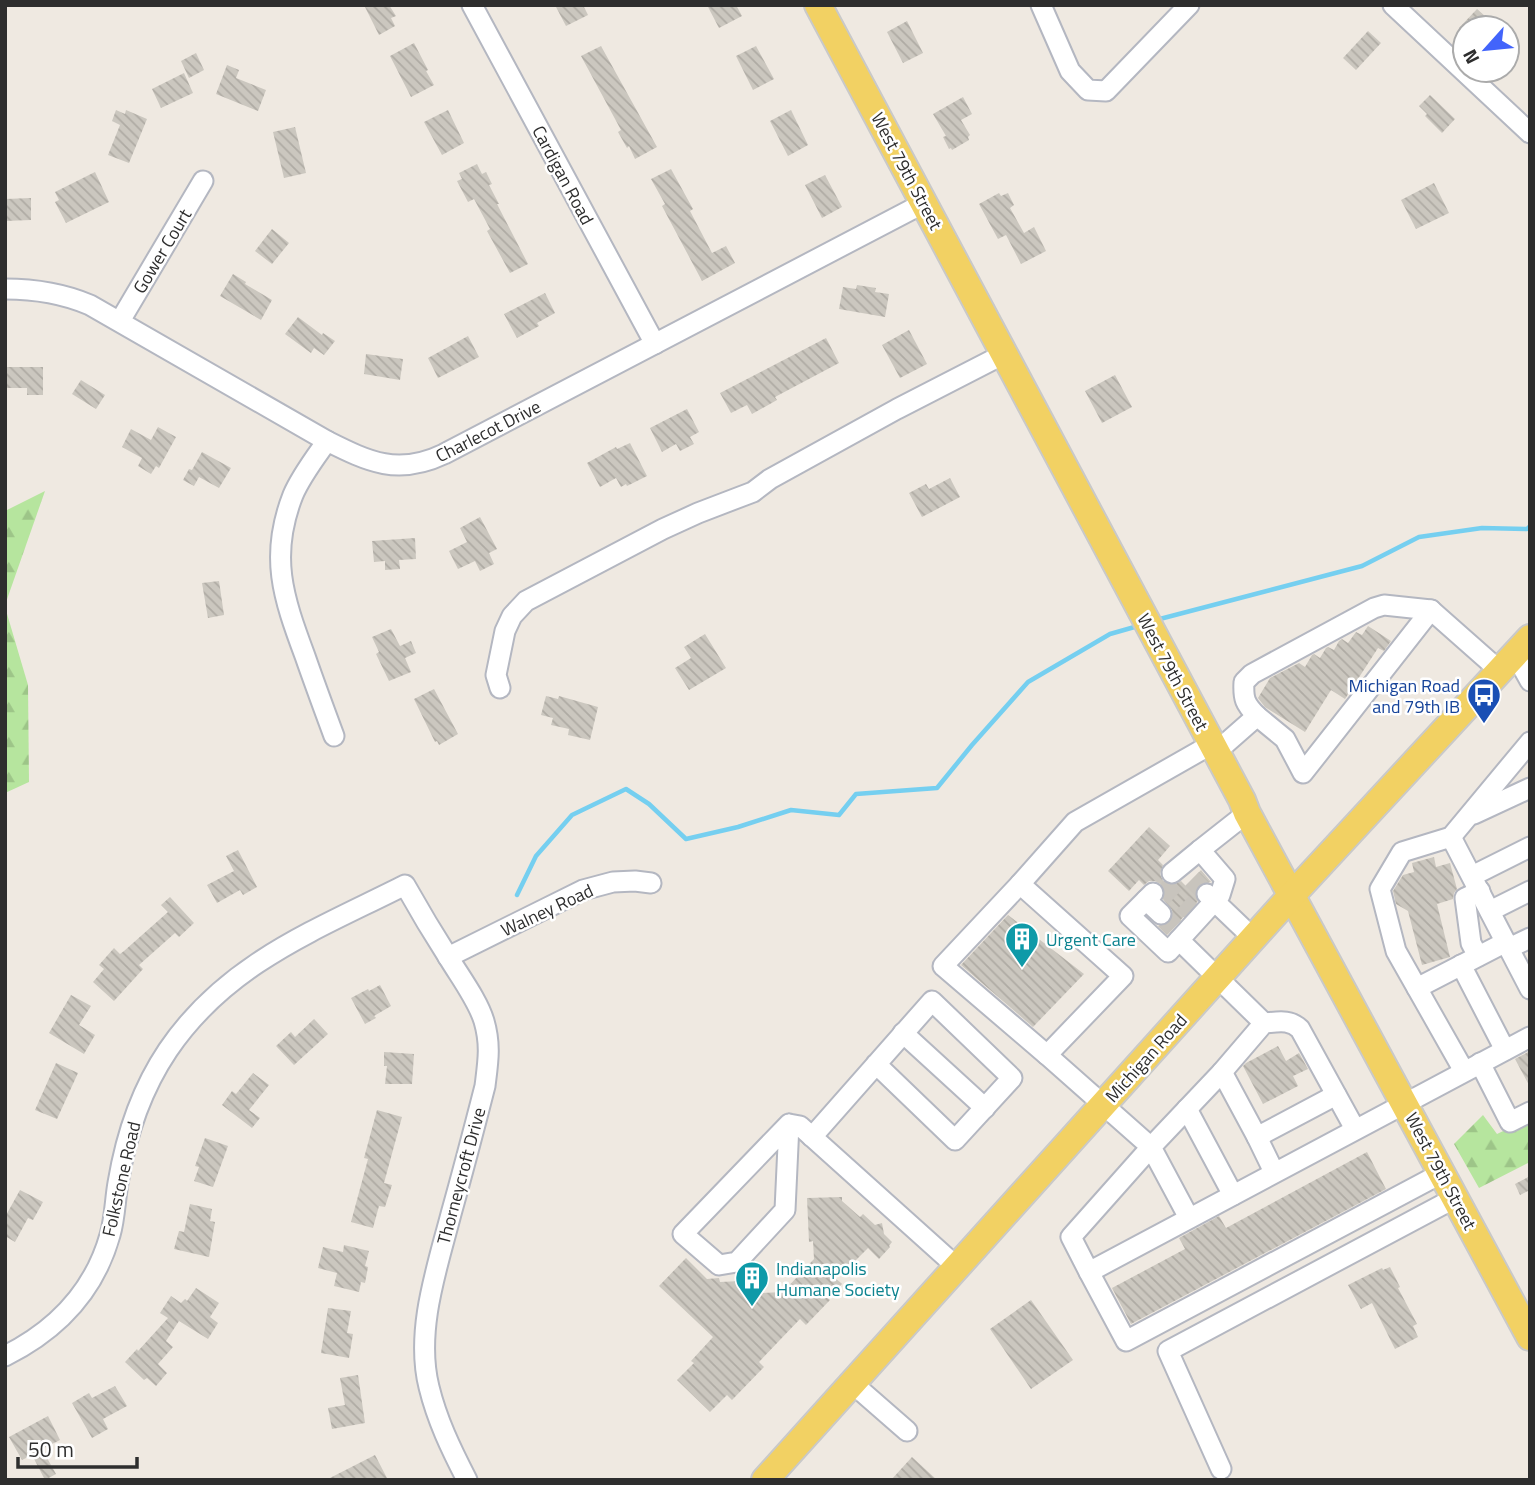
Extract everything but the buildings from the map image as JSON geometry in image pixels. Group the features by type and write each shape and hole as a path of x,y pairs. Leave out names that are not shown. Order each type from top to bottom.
{"main road":[{"name":"West 79th Street","path":"818,5 1247,813 1530,1337"},
{"name":"Michigan Road","path":"765,1480 1292,895 1515,654"}],"street":[{"name":"Cardigan Road","path":"472,5 655,344"},
{"path":"1041,5 1070,71 1088,90 1107,91 1189,5"},
{"path":"1393,5 1530,133"},
{"name":"Gower Court","path":"120,321 203,181"},
{"name":"Charlecot Drive","path":"5,289 62,295 90,305 360,458 377,463 402,465 427,461 444,454 924,203"},
{"path":"500,688 496,675 505,631 512,616 526,601 663,529 753,492 770,479 897,409 1004,354"},
{"path":"327,441 301,481 289,507 282,532 280,564 286,603 334,736"},
{"path":"1431,610 1303,773 1285,739 1246,705 1244,682 1252,674 1384,605 1431,610 1515,654 1530,681"},
{"path":"1189,1218 1151,1147 943,966 1075,822 1214,748 1257,716"},
{"path":"1530,742 1451,837 1402,852 1380,889 1396,951 1417,988 1510,1122 1530,1112"},
{"path":"1466,818 1530,788"},
{"path":"1182,873 1200,850 1247,813"},
{"path":"1451,837 1530,989"},
{"path":"1505,1050 1469,961 1471,943 1465,898 1476,884 1530,847"},
{"path":"1161,914 1149,896 1130,916 1168,953 1179,935 1210,898 1220,895 1225,879 1200,850"},
{"name":"Walney Road","path":"448,957 583,890 613,882 651,883"},
{"path":"1020,884 1123,976 1047,1055"},
{"name":"Thorneycroft Drive","path":"405,885 477,1005 484,1021 489,1053 485,1086 432,1286 425,1326 426,1368 436,1414 467,1480"},
{"name":"Folkstone Road","path":"5,1356 52,1327 71,1308 102,1260 111,1233 123,1154 133,1119 156,1069 189,1022 223,988 255,964 405,885"},
{"path":"1490,911 1530,891"},
{"path":"1210,898 1253,938"},
{"path":"1179,935 1264,1023"},
{"path":"1417,988 1469,961 1530,938"},
{"path":"812,1137 903,1033 932,1001 1012,1078 955,1140 876,1064"},
{"path":"1355,1129 1300,1029 1287,1021 1264,1023 1071,1237 1126,1341 1442,1173"},
{"path":"903,1033 985,1108"},
{"path":"1089,1272 1530,1037"},
{"path":"1222,1072 1275,1172"},
{"path":"1257,1137 1336,1095"},
{"path":"1187,1109 1233,1195"},
{"path":"789,1124 800,1126 957,1267"},
{"path":"789,1124 786,1210 737,1262 719,1265 683,1234 789,1124"},
{"path":"1221,1469 1168,1351 1455,1198"},
{"path":"852,1383 907,1431"}],"green space":[{"path":"45,491 5,605 5,511"},
{"path":"5,607 28,685 29,782 5,793"},
{"path":"1483,1115 1497,1134 1530,1118 1530,1162 1479,1188 1454,1144"}],"waterway":[{"path":"1156,620 1362,566 1419,537 1482,528 1527,529 1530,526"},
{"path":"517,895 536,856 572,815 626,789 649,804 686,839 738,827 791,810 839,815 856,794 937,788 1028,682 1110,634 1138,626"}],"tunnel":[{"path":"1192,879 1207,894"},
{"path":"1161,884 1191,911"},
{"path":"1161,914 1175,928"}],"place":[{"name":"Michigan Road and 79th IB","path":"1484,725"},
{"name":"Urgent Care","path":"1022,969"},
{"name":"Indianapolis Humane Society","path":"752,1308"}]}
